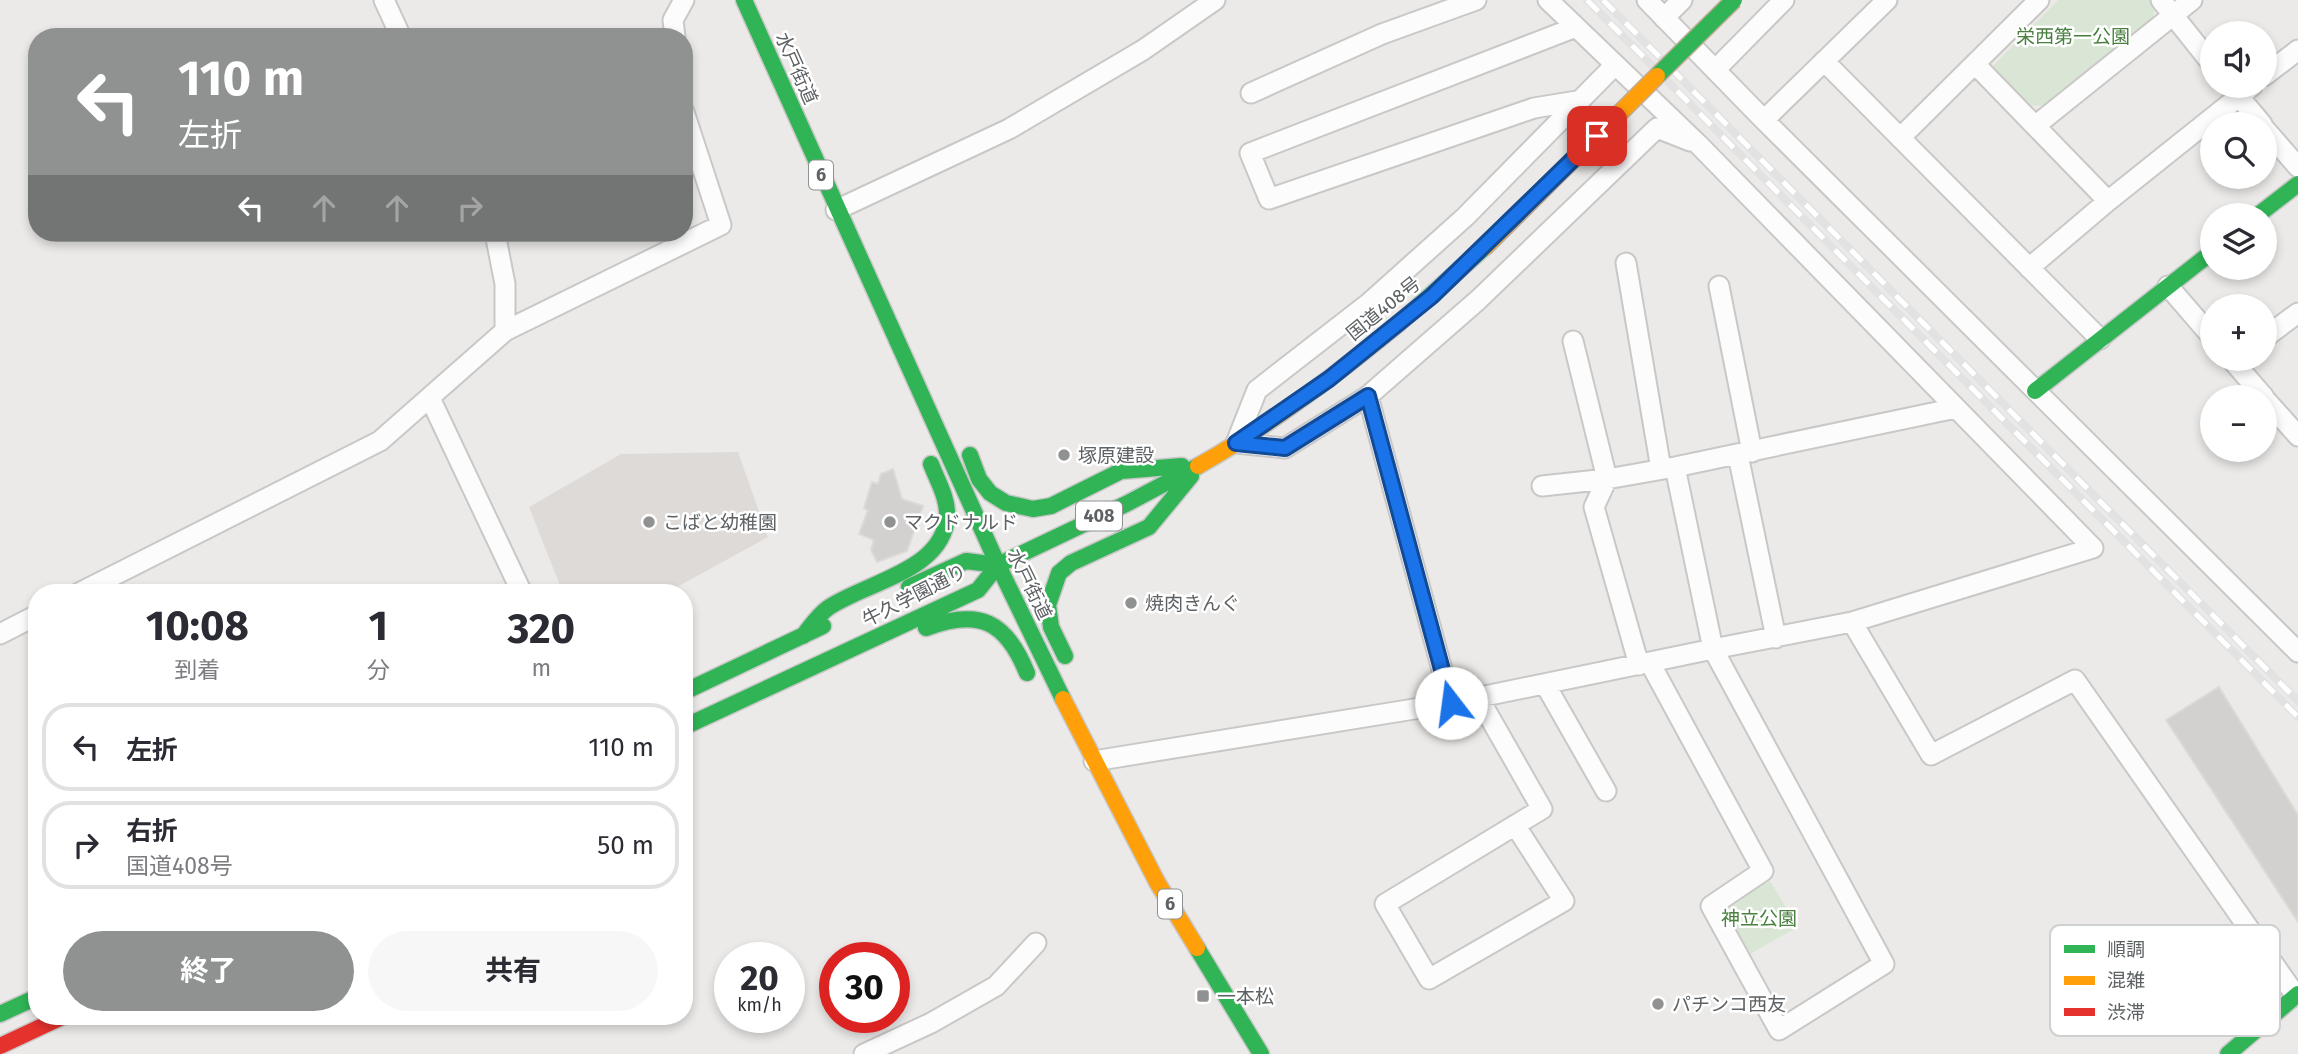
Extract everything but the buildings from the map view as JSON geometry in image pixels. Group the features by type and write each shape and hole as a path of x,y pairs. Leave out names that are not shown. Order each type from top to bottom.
{"main road":[{"name":"水戸街道","path":"744,0 836,210 926,402 998,565 1077,728 1157,882 1261,1054"},
{"name":"国道408号","path":"998,565 1199,465 1329,379 1432,296 1484,248 1734,0"},
{"path":"2273,203 2298,184"},
{"path":"2035,391 2200,261"},
{"path":"901,349 895,370 910,408"},
{"path":"926,402 959,435 986,489 996,498 1028,510 1051,506 1121,471 1199,465"},
{"path":"803,636 827,608 927,557 937,546 946,528 947,515 943,496 924,446"},
{"path":"1075,675 1051,627 1049,616 1051,592 1059,573 1071,562 1149,527 1199,465"},
{"name":"牛久学園通り","path":"877,602 966,561 998,565"},
{"name":"牛久学園通り","path":"693,723 978,590 998,565"},
{"name":"牛久学園通り","path":"693,688 852,613"},
{"path":"807,671 850,662 948,619 968,618 985,622 1004,633 1034,685"},
{"path":"1055,714 1077,728 1080,701"},
{"path":"2280,1010 2297,995"},
{"path":"0,1014 28,1001"},
{"path":"0,1046 45,1025"},
{"path":"2228,1054 2249,1036"}],"street":[{"path":"384,0 397,28"},
{"path":"674,28 673,20 684,0"},
{"path":"836,210 1009,129 1143,50 1215,0"},
{"path":"1251,93 1382,34 1476,0"},
{"path":"1094,761 1451,703 1852,622 2093,548 1698,145 1548,0"},
{"path":"1647,0 2035,391 2295,642"},
{"path":"1664,18 1682,0"},
{"path":"1715,70 1784,0"},
{"path":"1764,120 1887,0"},
{"path":"1900,138 2039,0"},
{"path":"2035,126 2167,8 2192,0"},
{"path":"2167,8 2200,49"},
{"path":"1576,27 1250,153 1269,199 1534,107 1577,102"},
{"path":"2277,66 2298,50"},
{"path":"1824,61 2101,339"},
{"path":"1975,64 2108,201"},
{"path":"1615,65 1465,217 1369,303 1257,390 1236,443 1285,448 1368,396 1478,300 1657,128 1698,145"},
{"path":"2029,268 2229,98"},
{"path":"693,139 721,225 693,239"},
{"path":"2277,142 2298,167"},
{"path":"497,242 505,284 505,331"},
{"path":"97,584 380,441 505,331 686,242"},
{"path":"1573,341 1606,479 1594,507 1644,664 1763,871 1711,906 1779,1030 1884,964 1713,649 1668,468 1626,263"},
{"path":"1719,286 1776,638"},
{"path":"2168,286 2200,323"},
{"path":"2277,328 2298,313"},
{"path":"2243,371 2254,385"},
{"path":"1368,396 1451,703"},
{"path":"430,398 518,584"},
{"path":"1542,486 1606,479 1668,468 1956,408"},
{"path":"2277,413 2298,436"},
{"path":"0,634 28,620"},
{"path":"1852,622 1931,755 2075,680 2248,925"},
{"path":"1545,684 1606,791"},
{"path":"1478,697 1542,809 1515,825 1385,904 1429,979 1564,901 1515,825"},
{"path":"864,1054 931,1023 996,986 1036,943"},
{"path":"2280,971 2297,995"}],"shaded area":[{"name":"こばと幼稚園","path":"738,452 768,537 682,584 559,584 529,507 621,454"}],"green space":[{"name":"栄西第一公園","path":"2058,0 2150,0 2155,6 2153,17 2043,106 2023,105 1993,66"},
{"name":"神立公園","path":"1770,881 1798,927 1748,955 1721,909"}],"railway":[{"path":"1587,0 2298,717"},
{"path":"1603,0 2298,701"}],"traffic: fast":[{"path":"744,0 998,565 1063,699"},
{"path":"1657,76 1734,0"},
{"path":"2273,203 2298,184"},
{"path":"1398,324 1484,248"},
{"path":"2035,391 2200,261"},
{"path":"970,455 979,479 990,493 1006,503 1033,509 1051,506 1121,471 1182,466"},
{"path":"803,636 828,608 901,573 932,550 943,535 947,509 931,464"},
{"path":"693,723 978,590 998,565 1126,504 1198,466"},
{"path":"1065,656 1051,627 1048,605 1059,573 1071,563 1149,527 1191,476"},
{"path":"909,587 966,561 998,565"},
{"path":"926,628 961,619 988,623 1010,641 1027,673"},
{"path":"693,688 823,626"},
{"path":"1197,948 1261,1054"},
{"path":"2280,1009 2298,994"},
{"path":"0,1014 28,1001"},
{"path":"2228,1054 2249,1036"}],"traffic: slow":[{"path":"1484,248 1657,76"},
{"path":"1198,466 1301,399 1398,324"},
{"path":"1063,699 1157,882 1197,948"}],"traffic: jam":[{"path":"0,1046 45,1025"}],"place":[{"name":"塚原建設","path":"1064,455"},
{"name":"こばと幼稚園","path":"649,522"},
{"name":"マクドナルド","path":"890,522"},
{"name":"焼肉きんぐ","path":"1131,603"},
{"name":"一本松","path":"1203,996"},
{"name":"パチンコ西友","path":"1658,1004"}],"route":[{"path":"1451,703 1368,396 1285,448 1236,443 1329,379 1432,296 1597,136"}]}
